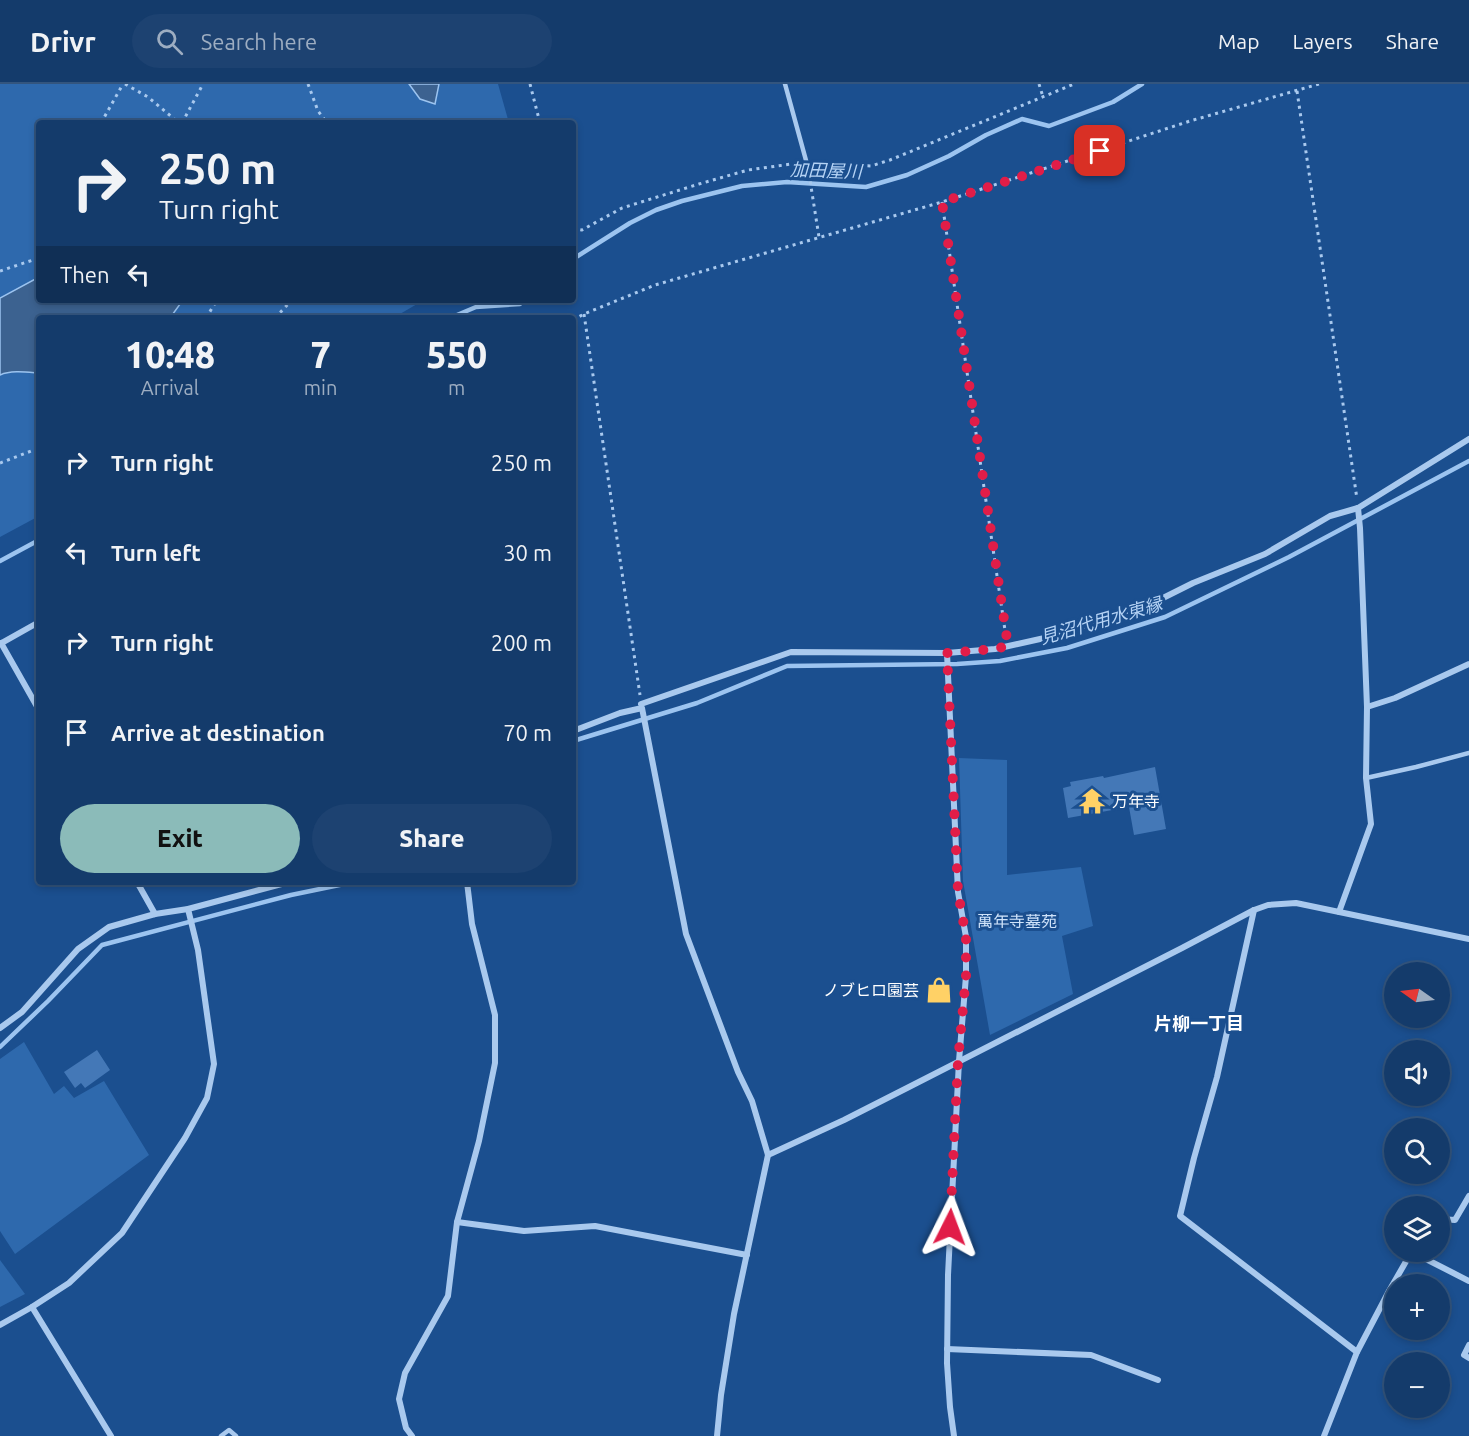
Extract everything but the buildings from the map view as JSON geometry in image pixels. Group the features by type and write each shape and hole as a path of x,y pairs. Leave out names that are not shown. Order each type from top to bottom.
{"street":[{"path":"641,704 791,652 947,653 995,649 1058,635 1161,599 1193,583 1265,554 1330,516 1358,508 1469,439"},
{"path":"1339,912 1371,824 1366,778 1367,707 1358,508"},
{"path":"36,624 0,643 36,705"},
{"path":"947,653 958,892 966,937 966,976 958,1061 948,1275 947,1349 954,1436"},
{"path":"1367,707 1395,698 1469,664"},
{"path":"576,730 620,712 642,708 686,934 738,1072 752,1101 768,1155 734,1314 717,1436"},
{"path":"139,885 155,914"},
{"path":"0,1028 22,1012 78,949 109,927 278,885"},
{"path":"412,1436 406,1428 399,1400 405,1373 448,1296 457,1222 479,1141 495,1063 495,1015 472,924 467,885"},
{"path":"768,1155 844,1120 1254,910 1268,905 1296,903 1469,939"},
{"path":"0,1324 69,1283 122,1233 185,1138 207,1098 214,1064 198,950 188,909"},
{"path":"1254,910 1217,1077 1180,1216 1357,1352"},
{"path":"1450,1220 1455,1220 1469,1196"},
{"path":"457,1222 524,1231 595,1226 747,1255"},
{"path":"1324,1436 1357,1352 1406,1262"},
{"path":"1433,1262 1469,1281"},
{"path":"32,1307 111,1436"},
{"path":"1469,1345 1464,1355 1469,1358"},
{"path":"947,1349 1091,1354 1158,1380"}],"lane":[{"path":"785,84 807,164"},
{"path":"1366,778 1469,753"},
{"path":"220,1436 229,1430 236,1436"}],"path":[{"path":"103,120 124,84 148,97 176,120"},
{"path":"182,120 202,85 196,84"},
{"path":"308,84 318,111 325,120"},
{"path":"530,84 539,120"},
{"path":"1039,84 1043,97"},
{"path":"576,230 582,230 622,207 748,170 799,163 871,166 1074,84"},
{"path":"576,318 655,285 942,202 1190,122 1319,84"},
{"path":"1297,91 1358,508"},
{"path":"808,173 819,237"},
{"path":"942,202 1008,646"},
{"path":"0,271 36,259"},
{"path":"278,315 289,303"},
{"path":"584,314 641,704"},
{"path":"0,463 36,449"}],"green space":[{"path":"0,84 498,84 508,120 36,120 36,303 419,303 398,315 36,315 36,518 0,537"},
{"name":"萬年寺墓苑","path":"959,758 1007,760 1007,875 1081,867 1093,926 1062,936 1073,994 990,1035 963,881"},
{"path":"24,1042 54,1094 64,1086 74,1098 104,1081 149,1155 15,1254 0,1231 0,1059"},
{"path":"0,1260 25,1294 0,1307"}],"shaded area":[{"path":"409,84 439,84 435,104 420,99"},
{"path":"36,279 36,303 181,303 172,315 36,315 36,373 14,372 0,375 0,298"}],"waterway":[{"name":"加田屋川","path":"576,257 630,223 656,210 682,201 742,186 787,182 866,187 907,175 1022,119 1049,126 1113,102 1142,84"},
{"name":"加田屋川","path":"457,315 476,307 520,303"},
{"name":"見沼代用水東縁","path":"576,740 697,703 787,666 957,664 1000,661 1067,648 1165,617 1289,557 1469,461"},
{"name":"加田屋川","path":"0,561 36,542"},
{"name":"見沼代用水東縁","path":"0,1047 102,945 291,895 339,885"}],"place":[{"name":"万年寺","path":"1092,801"},
{"name":"ノブヒロ園芸","path":"939,990"}],"district":[{"name":"片柳一丁目","path":"1199,1024"}],"route":[{"path":"950,1227 958,1061 966,976 966,937 958,892 947,653 1008,646 942,202 1100,151"}]}
